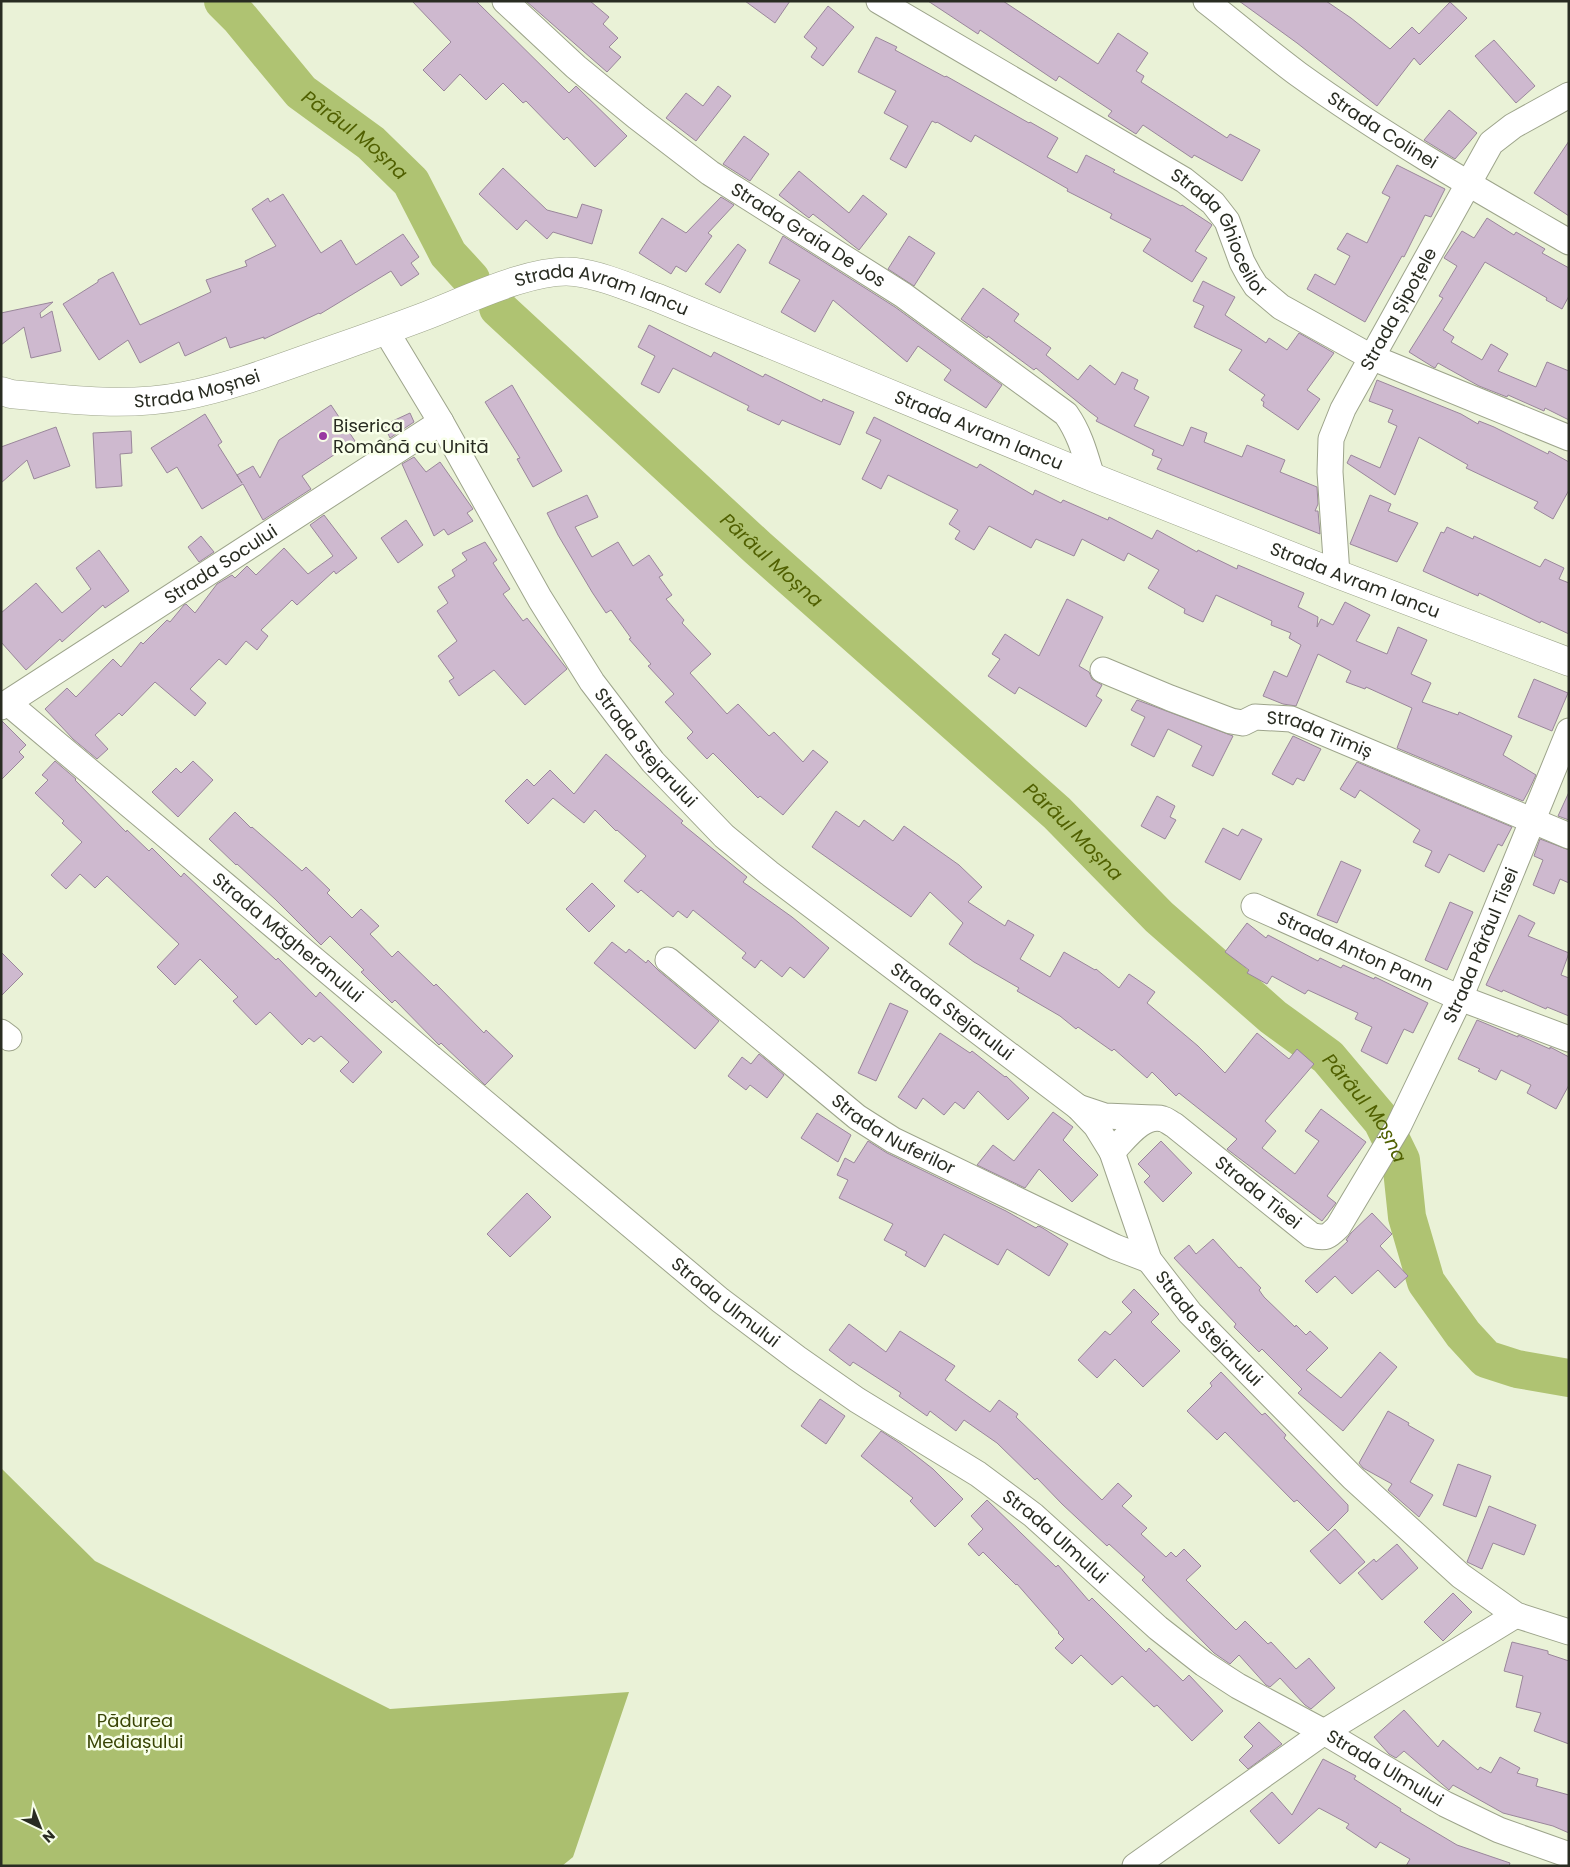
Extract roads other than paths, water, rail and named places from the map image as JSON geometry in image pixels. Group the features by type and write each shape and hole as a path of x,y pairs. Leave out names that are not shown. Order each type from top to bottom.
{"main road":[{"name":"Strada Avram Iancu","path":"386,331 521,279 552,273 575,272 614,282 658,298 1092,477 1337,574 1569,662"},
{"name":"Strada Moșnei","path":"1,391 11,394 99,403 142,402 184,396 252,378 386,331"}],"street":[{"name":"Strada Graia De Jos","path":"505,1 576,67 710,173 903,295 1066,414 1076,428 1081,440 1092,477"},
{"name":"Strada Ghioceilor","path":"879,1 1184,180 1213,202 1228,221 1242,262 1256,286 1281,308 1371,357 1569,438"},
{"name":"Strada Colinei","path":"1206,1 1298,74 1378,128 1569,242"},
{"name":"Strada Șipoțele","path":"1337,574 1330,472 1331,439 1343,409 1491,143 1513,126 1569,95"},
{"name":"Strada Stejarului","path":"386,331 441,422 540,599 592,682 653,762 724,836 769,873 1078,1107 1096,1126 1112,1152 1150,1260 1190,1313 1353,1478 1462,1576 1516,1615 1569,1632"},
{"name":"Strada Socului","path":"4,705 441,422"},
{"name":"Strada Timiș","path":"1103,670 1231,721 1243,723 1255,717 1291,719 1569,836"},
{"name":"Strada Măgheranului","path":"4,705 568,1172"},
{"name":"Strada Pârâul Tisei","path":"1382,1156 1399,1125 1460,998 1569,730"},
{"name":"Strada Anton Pann","path":"1254,906 1460,998 1569,1039"},
{"name":"Strada Nuferilor","path":"668,960 857,1117 893,1140 1115,1247 1150,1260"},
{"path":"1078,1107 1105,1116 1153,1118"},
{"path":"1112,1152 1142,1122 1153,1118"},
{"name":"Strada Tisei","path":"1153,1118 1163,1119 1174,1125 1311,1235 1320,1238 1329,1236 1338,1227 1382,1156"},
{"name":"Strada Ulmului","path":"568,1172 720,1300 797,1358 857,1400 978,1474 1033,1515 1158,1628 1204,1664 1238,1686 1324,1732 1445,1804 1500,1830 1569,1855"},
{"path":"1135,1866 1324,1732 1516,1615"}],"waterway":[{"name":"Pârâul Moșna","path":"223,1 239,17 301,92 371,143 411,182 448,254 471,279"},
{"name":"Pârâul Moșna","path":"498,308 758,548 1057,813 1159,917 1273,1017 1328,1057 1382,1121 1401,1160 1407,1217 1426,1282 1463,1334 1486,1359 1517,1369 1569,1378"}],"place":[{"name":"Biserica Română cu Unită","path":"323,436"}],"park label":[{"name":"Pădurea Mediașului","path":"135,1731"}]}
